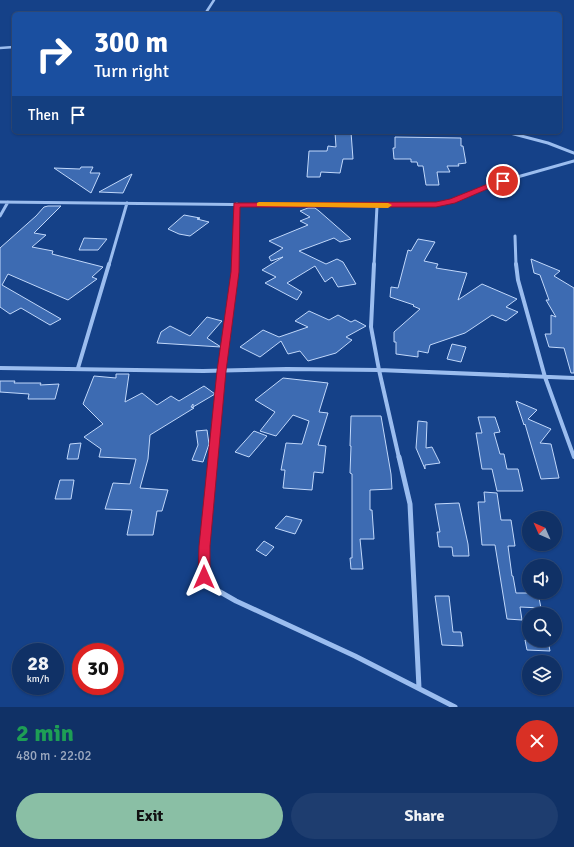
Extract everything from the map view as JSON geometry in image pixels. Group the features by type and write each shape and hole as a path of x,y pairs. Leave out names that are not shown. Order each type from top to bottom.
{"street":[{"path":"206,12 214,0"},
{"path":"0,48 12,47"},
{"path":"514,134 548,143 574,153"},
{"path":"0,202 377,206 436,204 452,201 503,181 574,162"},
{"path":"0,216 8,202"},
{"path":"78,368 127,203"},
{"path":"237,204 235,272 221,371 204,546 204,577 215,589 236,601 419,688 455,707"},
{"path":"377,206 371,327 379,370 410,504 419,688"},
{"path":"514,236 518,280 545,377 574,457"},
{"path":"0,368 221,371 287,368 379,370 574,378"}],"building":[{"path":"335,134 351,134 353,159 343,159 340,173 321,172 320,177 307,177 309,151 327,151 328,146 336,147"},
{"path":"395,137 461,138 461,146 463,146 466,163 458,164 459,166 447,166 450,172 437,172 439,185 426,185 423,166 418,166 417,162 411,162 411,159 394,159 393,148 395,148"},
{"path":"81,167 93,167 90,173 100,173 91,193 54,168 80,169"},
{"path":"132,174 123,193 99,192"},
{"path":"61,206 34,233 46,235 32,247 53,251 52,254 103,267 92,277 97,279 68,300 8,274 2,285 61,319 50,325 21,308 10,314 0,307 0,248 44,207"},
{"path":"308,208 315,208 351,239 340,242 334,238 299,251 326,264 337,259 343,262 356,284 338,287 332,277 325,282 315,266 287,283 302,292 297,300 265,283 276,277 262,270 283,257 271,261 269,257 283,248 269,241 308,225 300,221 310,217 300,211"},
{"path":"184,215 200,218 197,219 209,222 190,236 179,234 168,229"},
{"path":"84,238 107,239 98,250 79,250"},
{"path":"418,239 435,242 424,261 438,264 436,268 467,273 458,300 482,284 517,299 506,307 518,312 506,321 492,315 465,333 430,345 428,353 418,351 418,357 396,354 394,332 420,309 413,306 414,305 390,297 391,287 398,288 408,250 411,251"},
{"path":"531,259 560,271 554,276 574,288 574,373 571,373 564,348 549,347 545,334 551,334 551,315 556,317 546,300 549,300 540,275 534,273"},
{"path":"309,311 329,320 338,315 351,322 355,320 366,326 346,337 352,340 336,353 308,361 300,351 288,354 281,341 260,357 240,347 263,330 279,337 308,327 295,321"},
{"path":"207,317 222,321 207,338 221,347 157,343 161,332 170,326 190,336"},
{"path":"452,344 466,347 461,362 447,359"},
{"path":"116,374 129,374 125,402 142,393 157,405 171,396 179,401 204,386 215,394 193,407 193,404 191,407 194,408 150,435 148,459 140,488 168,490 162,511 157,511 153,535 127,535 132,510 105,509 113,483 130,484 136,459 99,457 101,449 84,437 103,424 83,404 94,376 116,378"},
{"path":"283,378 328,383 319,412 328,413 318,445 326,446 323,473 314,472 312,490 283,488 285,470 281,470 286,443 302,444 309,421 293,415 276,436 260,431 275,412 255,400"},
{"path":"0,381 15,381 14,383 41,383 40,385 59,384 55,399 28,399 29,394 0,392"},
{"path":"516,401 537,410 528,419 551,429 540,443 551,444 559,478 541,479 525,424 524,425"},
{"path":"351,416 381,416 391,474 392,489 370,490 370,510 372,510 374,539 360,539 363,569 351,569 350,558 352,558 352,474 350,473"},
{"path":"478,417 495,417 500,432 494,433 500,454 504,454 507,469 518,469 523,491 497,491 492,469 482,469 476,433 482,433"},
{"path":"418,421 427,422 426,448 432,447 440,463 425,465 425,469 416,448"},
{"path":"207,430 209,444 203,462 192,460 198,445 196,431"},
{"path":"254,431 267,436 249,457 235,452"},
{"path":"81,443 78,459 67,459 70,444"},
{"path":"60,480 74,480 71,499 55,499"},
{"path":"484,492 497,493 501,520 511,520 515,546 508,546 516,593 522,593 522,599 539,599 541,607 520,607 522,620 507,619 495,545 482,545 478,502 485,502"},
{"path":"459,503 468,544 469,556 453,556 452,547 439,547 437,532 440,532 435,504"},
{"path":"286,516 302,520 295,534 275,528"},
{"path":"264,541 274,547 266,556 256,550"},
{"path":"435,596 449,596 453,632 461,632 463,646 442,645"},
{"path":"526,647 549,647 550,651 527,650"}],"slow traffic":[{"path":"259,205 388,205"}],"route":[{"path":"204,577 204,546 221,371 235,272 237,204 377,206 436,204 452,201 503,181"}]}
